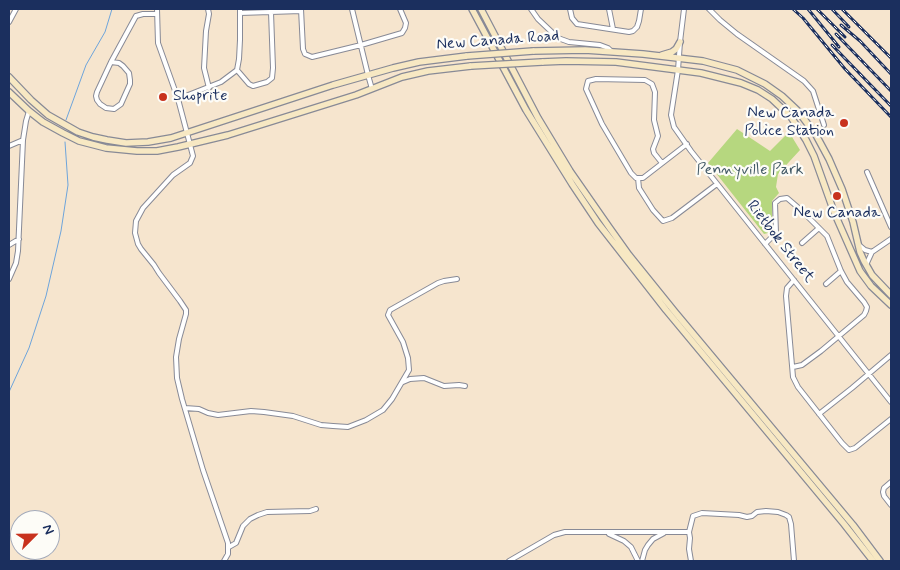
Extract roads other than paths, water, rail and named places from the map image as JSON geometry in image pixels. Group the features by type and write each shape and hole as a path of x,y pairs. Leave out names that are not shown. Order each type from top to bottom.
{"main road":[{"path":"472,9 526,110 598,223 666,310 873,561"},
{"path":"481,9 541,124 570,171 608,226 675,312 829,496 880,561"},
{"path":"657,56 672,52 680,42"},
{"name":"New Canada Road","path":"9,77 40,108 78,132 99,139 134,143 159,141 368,75 419,62 467,56 566,50 657,56 726,66 746,74 776,91 798,111 813,130 829,159 850,214 866,266 891,295"},
{"name":"New Canada Road","path":"9,92 11,98 43,122 79,141 100,147 137,151 163,150 228,135 410,75 471,66 566,60 616,62 726,78 772,98 796,124 810,146 834,212 860,271 891,305"}],"street":[{"path":"9,19 16,9"},
{"path":"208,9 204,68 209,88"},
{"path":"352,9 372,89"},
{"path":"178,98 209,88 227,79 237,70 240,11 271,12 301,10 303,49 305,54 312,57 402,33 406,28 406,22 400,9"},
{"path":"531,9 538,19 558,38 569,42 600,45 612,52"},
{"path":"570,9 572,18 577,24 628,32 634,30 638,24 641,9"},
{"path":"609,9 613,29"},
{"name":"Rietbok Street","path":"684,9 671,119 676,130 891,402"},
{"path":"709,9 737,34 804,81 812,91 824,125"},
{"path":"111,62 119,63 123,66 129,73 130,80 121,104 114,109 106,108 100,104 97,100 97,92 111,62 136,16 157,11 158,43 178,98 193,156 190,163 173,174 143,208 136,221 134,230 141,249 186,310 186,318 179,339 176,357 179,386 203,470 229,547 224,561"},
{"path":"237,70 253,86 267,82 272,78 271,12"},
{"path":"662,163 653,150 658,136 654,120 655,92 652,84 645,80 590,80 586,89 602,124 631,173 636,178 643,178 662,163 686,144"},
{"path":"9,279 18,257 23,140 29,111"},
{"path":"9,146 23,140"},
{"path":"867,172 891,227"},
{"path":"638,178 640,190 658,217 663,221 672,218 718,184"},
{"path":"765,244 776,233 775,204 780,199 786,198 828,238 841,272 850,287 864,302 867,309 864,315 807,362 793,367"},
{"path":"802,243 819,228"},
{"path":"9,246 19,239"},
{"path":"866,266 872,252 891,239"},
{"path":"858,244 865,250 872,252"},
{"path":"826,284 841,272"},
{"path":"185,408 199,409 218,415 264,412 293,416 321,425 348,426 366,420 383,410 392,399 409,370 403,342 388,315 390,310 444,280 457,279"},
{"path":"794,280 786,291 796,384 842,443 850,450 891,419"},
{"path":"819,414 891,356"},
{"path":"403,382 410,379 424,378 444,386 465,386"},
{"path":"891,482 883,491 891,505"},
{"path":"229,547 236,543 243,526 250,519 258,515 267,512 310,511 316,509"},
{"path":"691,561 688,532 693,516 702,513 747,517 766,510 786,514 789,517 794,561"},
{"path":"509,561 554,535 576,532 688,532"},
{"path":"604,532 624,541 631,547 640,561"},
{"path":"640,561 653,539 666,532"}],"waterway":[{"path":"66,120 86,65 105,32 112,9"},
{"path":"9,392 29,348 46,296 61,231 68,185 65,142"}],"railway":[{"path":"793,9 803,18 845,69 891,117"},
{"path":"808,9 839,47"},
{"path":"817,9 845,37"},
{"path":"832,9 849,27"},
{"path":"842,9 891,58"},
{"path":"841,25 860,41 891,74"},
{"path":"836,34 891,91"},
{"path":"832,45 891,106"}],"place":[{"name":"Shoprite","path":"163,97"},
{"name":"New Canada Police Station","path":"844,123"},
{"name":"New Canada","path":"837,196"}],"park label":[{"name":"Pennyville Park","path":"750,171"}]}
